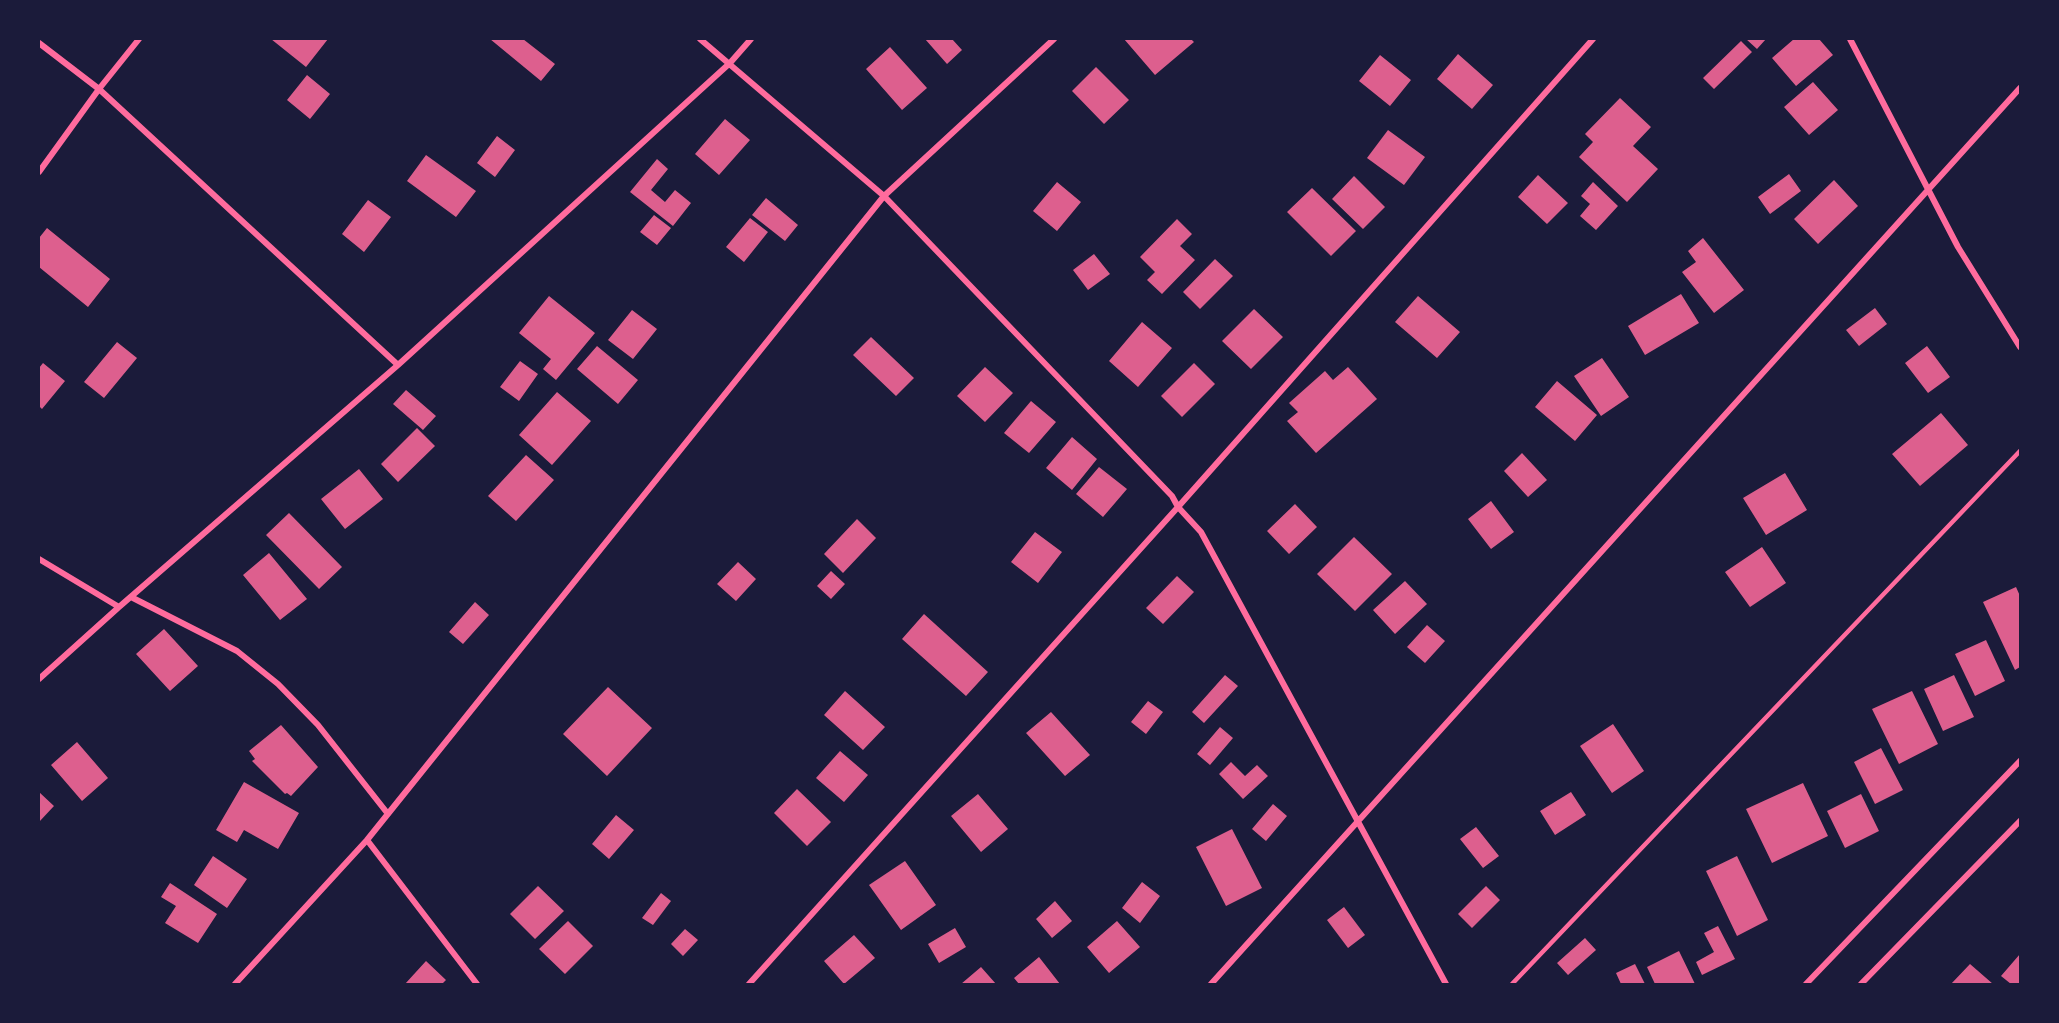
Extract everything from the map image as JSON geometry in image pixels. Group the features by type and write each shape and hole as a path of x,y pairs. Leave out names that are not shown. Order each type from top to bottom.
{"street":[{"path":"39,172 99,89 139,39"},
{"path":"700,39 884,196 1172,496 1178,507 1202,532 1446,984"},
{"path":"39,679 398,365 730,63 751,39"},
{"path":"236,984 367,840 884,196 1054,39"},
{"path":"749,984 1178,507 1593,39"},
{"path":"1850,39 1958,247 2020,347"},
{"path":"39,43 99,89 398,365"},
{"path":"1211,984 2020,88"},
{"path":"39,559 119,607"},
{"path":"131,597 237,651 278,684 318,725 388,814"},
{"path":"1806,984 2020,761"},
{"path":"1861,984 2020,821"},
{"path":"367,840 477,984"}],"lane":[{"path":"1512,984 2020,451"}],"building":[{"path":"271,39 328,39 306,67"},
{"path":"490,39 523,39 555,64 541,81"},
{"path":"925,39 952,39 962,50 947,64"},
{"path":"1124,39 1191,39 1194,42 1155,75"},
{"path":"1746,39 1766,39 1757,49"},
{"path":"1794,39 1819,39 1833,55 1796,86 1772,58"},
{"path":"1741,41 1752,52 1714,89 1703,78"},
{"path":"890,47 927,88 902,110 866,69"},
{"path":"1458,54 1493,85 1472,109 1437,79"},
{"path":"1380,55 1411,80 1390,106 1359,81"},
{"path":"1096,67 1129,100 1104,124 1072,91"},
{"path":"307,75 330,94 310,119 287,100"},
{"path":"1813,82 1838,110 1809,135 1784,107"},
{"path":"1620,98 1651,127 1633,146 1658,169 1627,202 1579,157 1593,142 1585,134"},
{"path":"725,119 750,140 719,175 695,154"},
{"path":"1388,130 1425,157 1404,185 1367,158"},
{"path":"497,136 515,150 495,177 477,163"},
{"path":"426,155 476,191 456,217 407,181"},
{"path":"657,159 668,169 651,190 665,202 675,190 691,203 673,226 630,192"},
{"path":"1789,174 1801,191 1770,214 1758,197"},
{"path":"1538,175 1568,203 1547,224 1518,197"},
{"path":"1354,176 1385,207 1363,229 1332,199"},
{"path":"1834,180 1858,206 1818,244 1794,219"},
{"path":"1057,182 1081,202 1057,231 1033,211"},
{"path":"1593,182 1618,206 1596,230 1580,216 1590,204 1581,196"},
{"path":"1312,188 1356,231 1331,256 1287,212"},
{"path":"766,198 798,225 785,241 752,215"},
{"path":"368,200 391,217 364,252 342,234"},
{"path":"654,215 671,228 657,245 640,232"},
{"path":"750,218 768,232 744,262 726,247"},
{"path":"1177,219 1192,234 1180,246 1195,260 1162,294 1147,280 1155,272 1140,257"},
{"path":"47,228 110,279 88,307 39,267 39,238"},
{"path":"1703,238 1744,290 1714,313 1682,272 1696,262 1688,251"},
{"path":"1094,254 1110,274 1088,290 1073,270"},
{"path":"1215,259 1233,276 1200,309 1183,292"},
{"path":"1681,294 1699,323 1645,355 1628,326"},
{"path":"549,296 595,333 556,380 543,369 551,359 519,333"},
{"path":"1418,296 1460,332 1437,358 1395,322"},
{"path":"1875,308 1887,324 1859,346 1846,330"},
{"path":"1254,309 1283,337 1251,369 1222,341"},
{"path":"632,310 657,329 633,359 608,340"},
{"path":"1142,322 1172,348 1138,387 1109,361"},
{"path":"871,337 914,378 896,396 853,355"},
{"path":"117,342 137,358 104,398 84,382"},
{"path":"597,346 638,380 618,404 577,369"},
{"path":"1927,346 1950,377 1928,393 1905,363"},
{"path":"1602,358 1629,397 1601,416 1574,376"},
{"path":"520,361 538,374 519,401 500,387"},
{"path":"43,363 65,381 42,409 39,406 39,368"},
{"path":"1194,363 1215,384 1182,417 1161,396"},
{"path":"985,367 1013,393 985,422 957,396"},
{"path":"1348,367 1377,399 1316,453 1287,421 1298,412 1289,403 1325,371 1333,380"},
{"path":"1557,381 1597,415 1575,441 1535,407"},
{"path":"406,390 436,416 423,430 393,404"},
{"path":"557,392 591,421 552,465 519,435"},
{"path":"1031,401 1056,422 1029,453 1004,433"},
{"path":"1941,413 1968,445 1920,486 1892,454"},
{"path":"417,428 435,446 398,482 381,464"},
{"path":"1072,437 1097,459 1072,490 1046,468"},
{"path":"1522,453 1547,480 1528,497 1504,471"},
{"path":"526,455 554,480 516,521 488,496"},
{"path":"1099,467 1127,489 1103,517 1076,494"},
{"path":"359,469 383,499 345,529 321,499"},
{"path":"1785,473 1807,510 1766,535 1743,498"},
{"path":"1491,501 1514,532 1491,549 1468,519"},
{"path":"1295,504 1317,527 1289,554 1267,531"},
{"path":"289,513 342,567 319,589 266,535"},
{"path":"857,519 876,538 843,573 824,554"},
{"path":"1035,532 1062,552 1038,583 1011,562"},
{"path":"1354,537 1392,574 1355,611 1317,574"},
{"path":"1762,547 1786,583 1750,607 1725,572"},
{"path":"269,553 307,599 280,620 243,575"},
{"path":"738,562 756,579 736,601 717,584"},
{"path":"831,571 845,584 831,599 817,586"},
{"path":"1177,576 1194,592 1163,624 1146,608"},
{"path":"1405,581 1427,604 1395,634 1373,610"},
{"path":"2016,587 2020,596 2020,667 2015,670 1983,602"},
{"path":"475,602 489,615 463,644 449,632"},
{"path":"924,614 988,672 966,696 902,639"},
{"path":"1427,625 1445,641 1425,663 1407,647"},
{"path":"164,629 198,666 170,691 136,654"},
{"path":"1986,640 2005,681 1975,696 1955,654"},
{"path":"1225,675 1238,686 1204,723 1192,712"},
{"path":"1954,675 1974,717 1943,731 1924,689"},
{"path":"608,687 652,728 607,776 563,734"},
{"path":"845,691 885,727 863,750 824,715"},
{"path":"1912,691 1938,744 1899,764 1872,709"},
{"path":"1148,701 1163,712 1146,734 1131,722"},
{"path":"1051,712 1090,755 1065,776 1026,733"},
{"path":"1613,724 1644,771 1612,793 1580,746"},
{"path":"281,725 318,767 291,796 285,794 252,761 255,759 249,751"},
{"path":"1220,727 1233,738 1210,765 1197,754"},
{"path":"77,742 108,778 82,801 51,765"},
{"path":"1881,748 1903,790 1875,804 1854,762"},
{"path":"840,751 868,775 844,802 816,778"},
{"path":"1231,762 1245,776 1257,765 1268,776 1243,799 1219,774"},
{"path":"244,782 299,813 278,849 244,830 237,842 216,830"},
{"path":"1803,783 1828,836 1772,863 1746,809"},
{"path":"797,789 831,822 807,846 774,813"},
{"path":"39,792 54,806 39,822"},
{"path":"1571,792 1586,815 1555,835 1540,811"},
{"path":"978,794 1008,829 981,852 951,816"},
{"path":"1861,794 1879,831 1845,848 1827,811"},
{"path":"1273,804 1287,816 1266,841 1252,829"},
{"path":"616,815 634,830 609,859 592,844"},
{"path":"1476,827 1499,856 1483,868 1460,839"},
{"path":"1232,829 1262,888 1226,906 1196,847"},
{"path":"213,856 247,879 227,908 194,885"},
{"path":"1737,856 1768,920 1737,936 1706,871"},
{"path":"905,861 936,905 901,930 869,885"},
{"path":"1142,882 1160,896 1140,923 1122,908"},
{"path":"170,883 217,914 198,943 165,923 176,906 161,897"},
{"path":"538,886 564,911 535,939 510,914"},
{"path":"1486,886 1500,900 1472,928 1458,914"},
{"path":"661,893 671,901 653,925 642,918"},
{"path":"1055,901 1072,921 1052,938 1036,919"},
{"path":"1344,907 1365,935 1348,948 1327,920"},
{"path":"568,921 593,946 565,974 539,949"},
{"path":"1117,921 1140,947 1109,973 1087,947"},
{"path":"1718,926 1735,959 1702,975 1696,962 1714,952 1704,933"},
{"path":"955,928 966,947 939,963 928,944"},
{"path":"685,929 698,940 683,956 671,944"},
{"path":"854,935 875,958 844,984 824,961"},
{"path":"1585,938 1596,950 1568,975 1557,963"},
{"path":"1679,951 1695,984 1655,984 1647,967"},
{"path":"2020,954 2020,984 2011,984 2001,976"},
{"path":"1039,957 1060,984 1019,984 1014,978"},
{"path":"426,961 446,980 442,984 405,984"},
{"path":"1635,964 1645,984 1621,984 1616,973"},
{"path":"1970,964 1993,984 1951,984"},
{"path":"981,967 996,984 961,984"}]}
